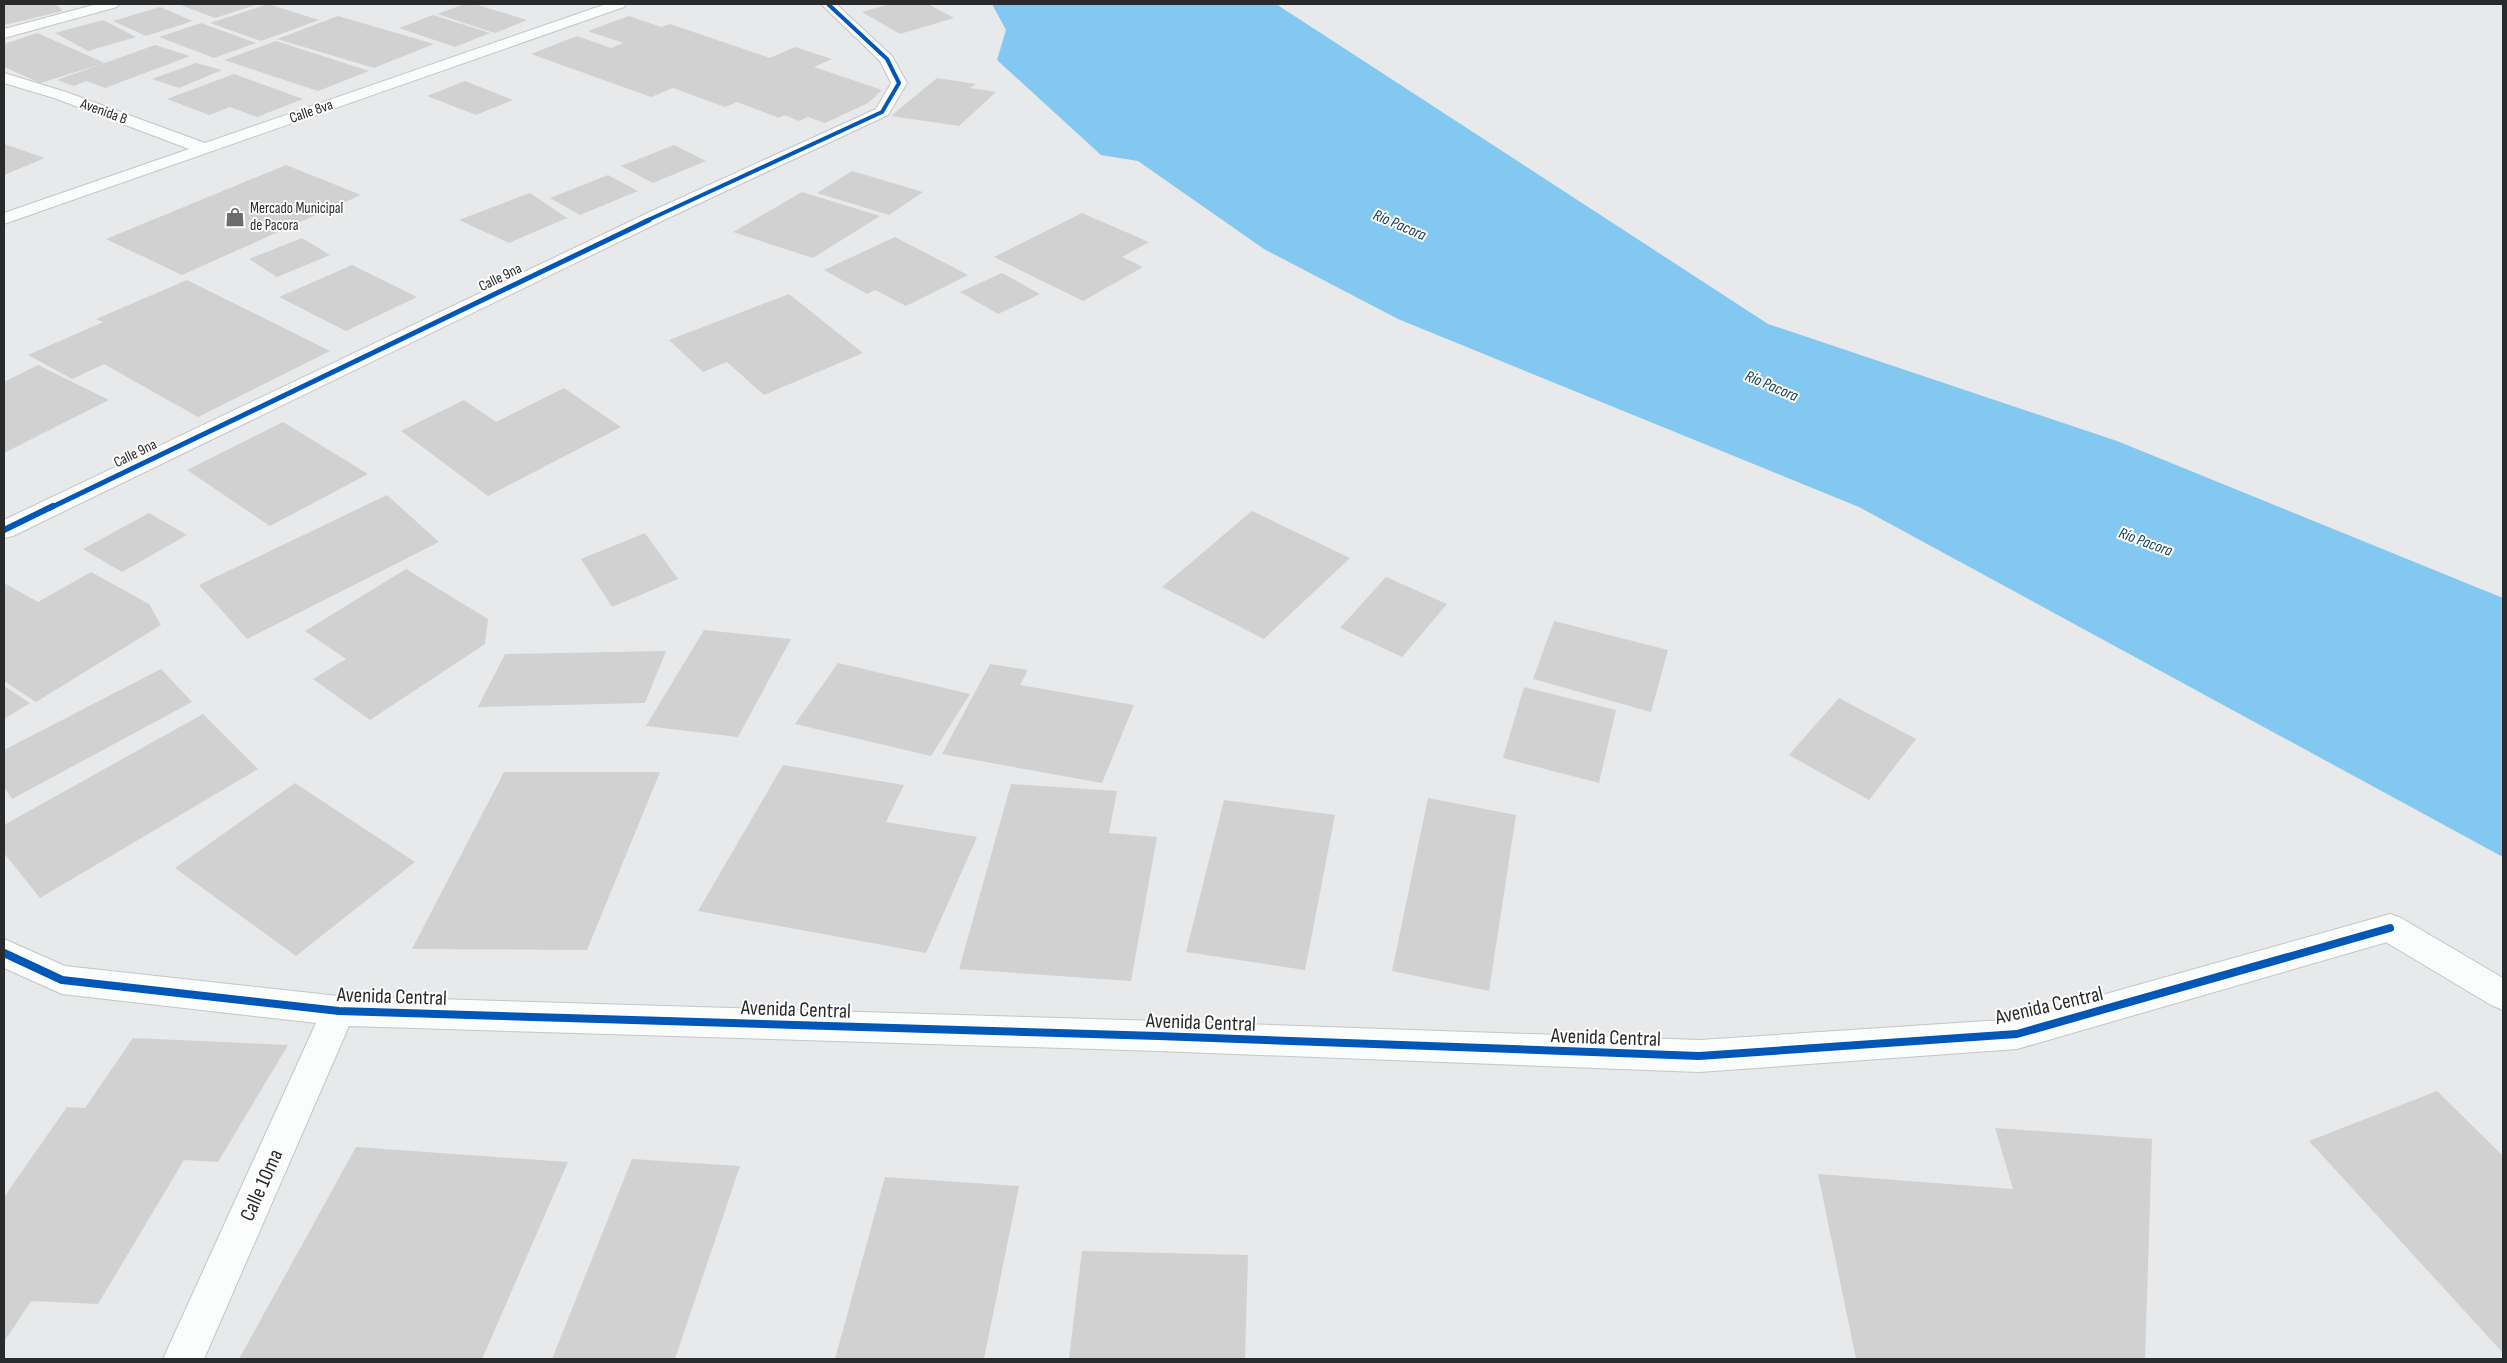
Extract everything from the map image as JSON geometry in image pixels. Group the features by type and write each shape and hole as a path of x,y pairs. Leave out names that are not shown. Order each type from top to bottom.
{"street":[{"path":"4,34 112,4"},
{"name":"Calle 8va","path":"4,218 619,4"},
{"name":"Calle 9na","path":"4,530 659,214 882,112 899,82 887,59 828,4"},
{"name":"Avenida B","path":"4,78 60,95 203,148"},
{"name":"Avenida Central","path":"4,953 62,980 339,1011 1158,1036 1698,1056 2017,1034 2390,928 2503,995"},
{"name":"Calle 10ma","path":"183,1359 339,1011"}],"water":[{"name":"Río Pacora","path":"992,4 1276,4 1768,324 2117,441 2503,598 2503,857 1859,507 1398,319 1264,249 1138,161 1101,155 997,60 1006,30"}],"building":[{"path":"4,4 56,4 63,11 4,25"},
{"path":"178,4 258,4 215,18"},
{"path":"268,4 319,20 261,41 210,23"},
{"path":"465,4 474,4 527,20 495,33 437,14"},
{"path":"890,4 928,4 954,18 900,34 862,12"},
{"path":"160,7 193,21 146,36 113,21"},
{"path":"433,15 490,33 455,47 399,28"},
{"path":"338,16 434,44 374,68 277,39"},
{"path":"629,16 661,27 670,24 770,58 795,47 832,59 814,67 882,90 868,103 825,123 808,117 799,121 784,115 779,118 737,102 725,107 673,88 651,97 531,54 577,36 611,48 623,43 588,31"},
{"path":"103,20 136,37 88,51 55,33"},
{"path":"201,23 256,43 214,58 159,37"},
{"path":"37,33 105,63 40,83 4,67 4,44"},
{"path":"276,41 369,71 318,91 224,60"},
{"path":"155,45 190,56 105,88 86,81 74,86 57,80"},
{"path":"196,63 222,70 179,88 152,79"},
{"path":"234,74 303,99 257,117 230,107 209,115 167,99"},
{"path":"937,78 976,84 970,88 996,92 959,126 891,116"},
{"path":"465,81 513,100 476,115 427,96"},
{"path":"4,144 45,158 4,175"},
{"path":"674,145 706,161 653,183 621,166"},
{"name":"Mercado Municipal de Pacora","path":"286,165 361,195 182,275 106,239"},
{"path":"852,171 923,192 889,215 817,193"},
{"path":"608,175 638,191 580,215 550,198"},
{"path":"802,192 880,216 813,258 733,232"},
{"path":"530,193 567,218 509,243 459,220"},
{"path":"1082,213 1149,242 1122,257 1143,267 1083,301 994,257"},
{"path":"895,237 968,275 906,306 875,290 867,294 824,270"},
{"path":"302,238 330,255 277,277 249,259"},
{"path":"352,265 417,297 346,331 279,297"},
{"path":"1002,273 1040,294 998,314 960,292"},
{"path":"187,280 330,351 198,417 104,364 72,379 28,355 103,322 96,319"},
{"path":"789,294 863,353 764,395 727,362 703,372 669,340"},
{"path":"38,365 109,400 4,453 4,382"},
{"path":"564,388 621,427 488,496 401,431 464,400 496,422"},
{"path":"283,422 368,474 270,526 187,470"},
{"path":"387,495 439,542 247,639 199,585"},
{"path":"1252,511 1350,558 1264,639 1162,587"},
{"path":"149,513 187,535 122,572 83,549"},
{"path":"645,533 678,579 612,607 581,559"},
{"path":"406,569 488,619 485,644 370,720 313,679 346,659 305,631"},
{"path":"91,572 149,604 161,625 36,702 4,681 4,583 38,602"},
{"path":"1386,577 1447,604 1402,657 1340,628"},
{"path":"1554,621 1668,650 1651,712 1533,679"},
{"path":"704,630 791,639 738,737 646,726"},
{"path":"666,651 645,703 478,707 505,654"},
{"path":"838,663 970,694 931,756 795,724"},
{"path":"990,664 1028,670 1020,685 1134,705 1102,783 942,754"},
{"path":"161,669 192,702 12,799 4,787 4,750"},
{"path":"4,686 30,703 4,719"},
{"path":"1524,687 1616,710 1599,783 1503,758"},
{"path":"1839,698 1916,739 1869,800 1789,755"},
{"path":"203,714 258,769 40,898 4,853 4,825"},
{"path":"783,765 904,785 886,822 977,837 926,953 698,911"},
{"path":"504,772 660,772 587,950 412,949"},
{"path":"295,783 415,862 296,956 175,868"},
{"path":"1011,784 1117,791 1109,833 1157,837 1131,981 959,969"},
{"path":"1428,798 1516,815 1489,991 1392,971"},
{"path":"1224,800 1335,815 1305,970 1186,952"},
{"path":"133,1038 288,1045 218,1162 184,1160 98,1304 31,1301 4,1342 4,1197 67,1107 85,1108"},
{"path":"2437,1091 2503,1156 2503,1353 2309,1141"},
{"path":"1995,1128 2152,1139 2145,1359 1856,1359 1818,1174 2013,1189"},
{"path":"356,1147 568,1162 482,1359 239,1359"},
{"path":"632,1159 740,1166 675,1359 552,1359"},
{"path":"885,1177 1019,1186 984,1359 835,1359"},
{"path":"1082,1251 1248,1255 1245,1359 1069,1359"}],"cycle path":[{"path":"4,530 659,215 882,112 899,83 887,59 828,4"},
{"path":"4,953 62,980 339,1011 1158,1036 1699,1056 2017,1034 2390,928"}],"place":[{"name":"Mercado Municipal de Pacora","path":"235,217"}]}
